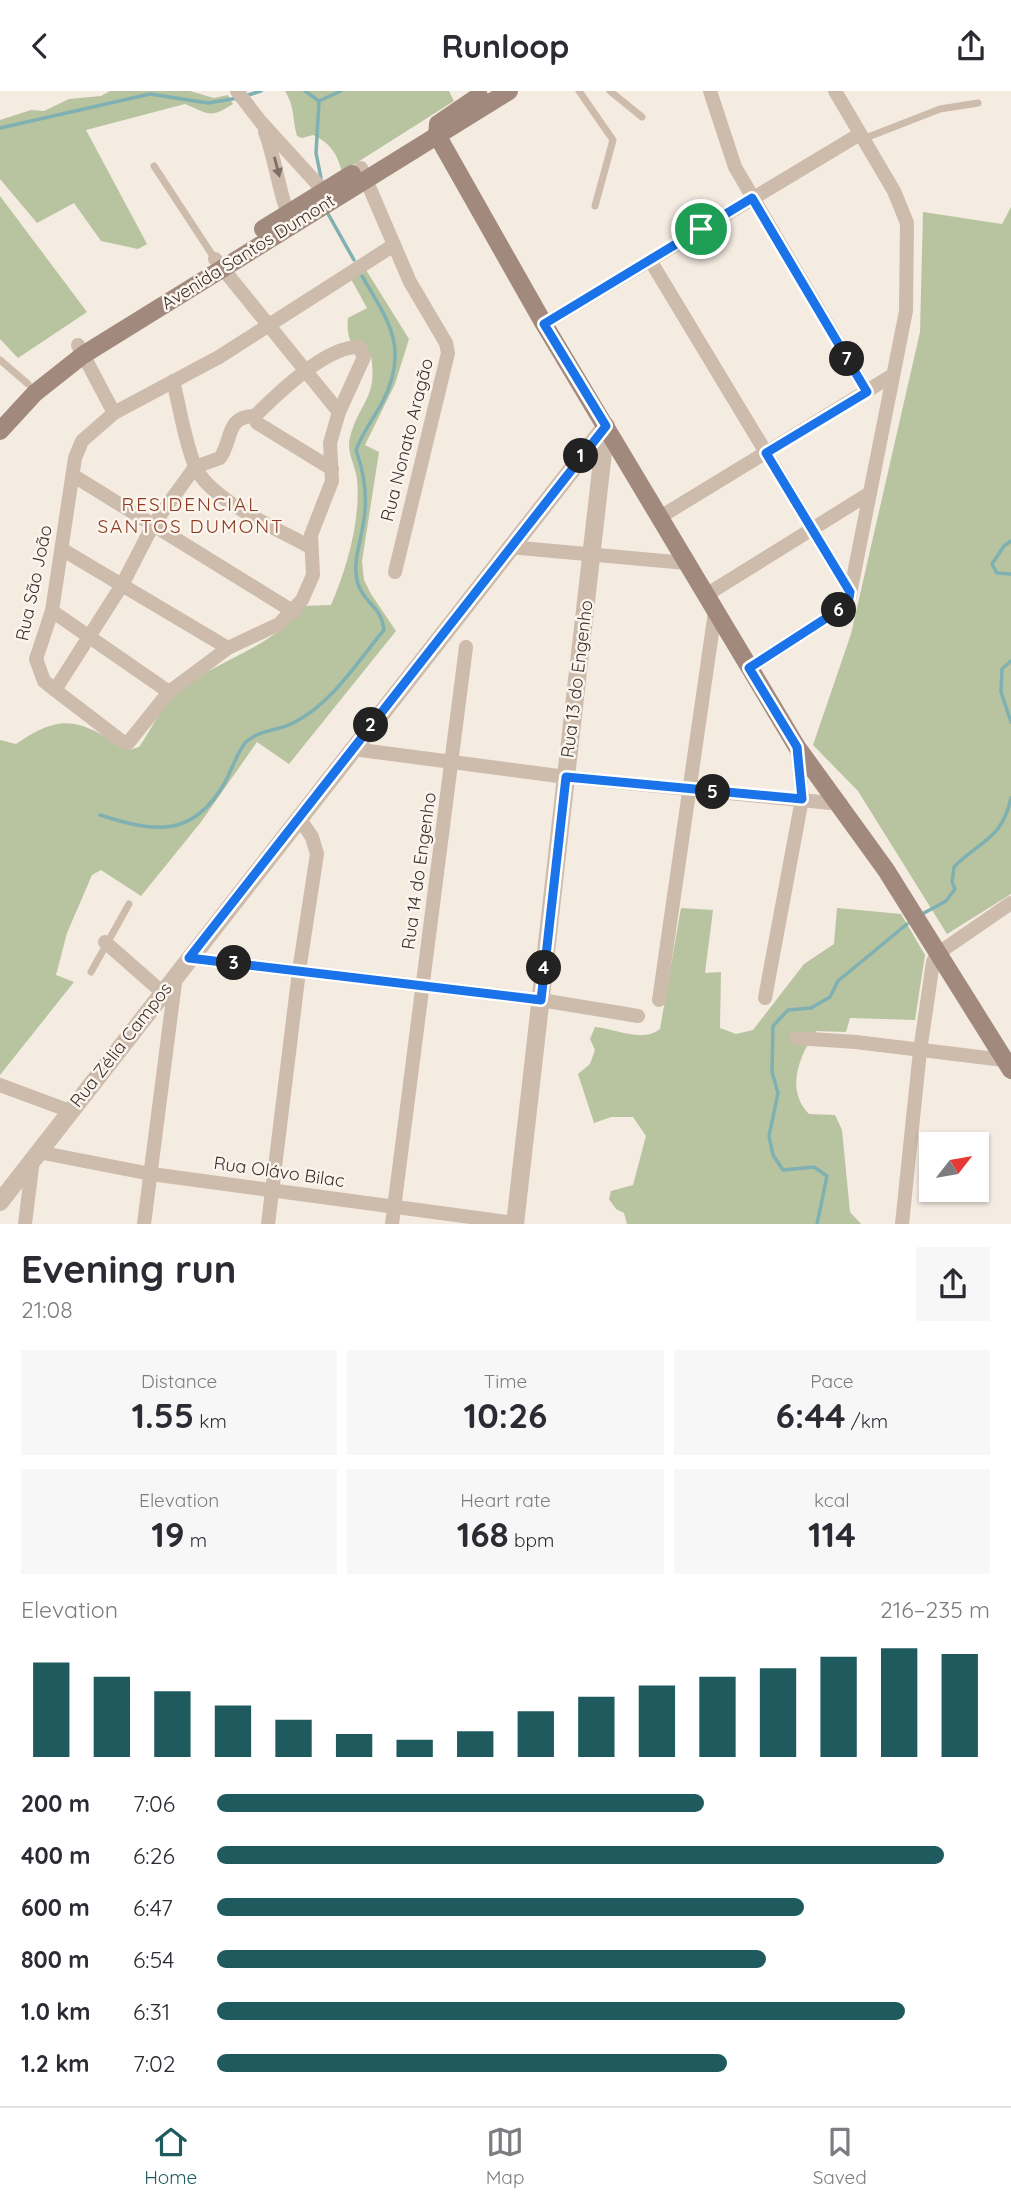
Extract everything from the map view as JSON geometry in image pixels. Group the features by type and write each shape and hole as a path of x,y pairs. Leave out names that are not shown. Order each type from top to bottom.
{"main road":[{"name":"Avenida Santos Dumont","path":"0,413 28,384 80,350 329,195 438,135 509,91"},
{"name":"Avenida Santos Dumont","path":"364,174 483,93"},
{"path":"483,93 438,124 438,135 544,324 797,747 841,804 886,870 1007,1065"},
{"name":"Avenida Santos Dumont","path":"0,431 80,350"}],"street":[{"path":"710,91 727,147 752,198 867,392"},
{"path":"749,668 848,604 906,311 907,223 894,191 835,91"},
{"path":"241,97 329,195"},
{"path":"260,121 278,170 290,219"},
{"path":"544,324 752,198 861,136"},
{"name":"Rua Nonato Aragão","path":"364,174 394,245 426,313 446,343 448,353 395,572"},
{"name":"Rua São João","path":"294,612 279,624 228,648 169,692 128,743 44,681 36,659 52,611 75,458 82,441 114,413 269,325 394,245"},
{"path":"650,260 850,592"},
{"path":"218,264 340,412"},
{"path":"55,690 122,585 153,525 195,467 220,458 232,425 245,416 255,416 307,370 341,348 360,348 361,365 340,412 330,443 332,481 311,535 313,575 294,612 153,525 74,477"},
{"path":"80,350 114,413"},
{"path":"660,517 892,375"},
{"path":"173,380 195,467 222,497 310,547"},
{"path":"255,416 257,423 332,469"},
{"name":"Rua Zélia Campos","path":"0,1202 606,426"},
{"name":"Rua 13 do Engenho","path":"516,1224 606,426"},
{"path":"706,595 870,493"},
{"path":"509,547 686,563"},
{"path":"63,550 228,648"},
{"path":"52,611 169,692"},
{"path":"659,1000 715,612"},
{"name":"Rua 14 do Engenho","path":"392,1224 454,762 466,647"},
{"path":"765,998 802,799 797,747"},
{"path":"353,749 566,777 841,804"},
{"path":"268,1224 299,971 317,854 312,837 299,818"},
{"path":"902,1224 931,970 937,954 1011,904"},
{"path":"105,942 162,992"},
{"path":"189,958 541,1000 638,1016"},
{"path":"144,1224 176,975"},
{"path":"796,1038 856,1042 1007,1065"},
{"path":"0,1085 70,1111"},
{"path":"25,1224 35,1156"},
{"name":"Rua Olávo Bilac","path":"35,1156 516,1224"}],"lane":[{"path":"579,91 613,140 595,207"},
{"path":"610,91 642,117"},
{"path":"861,136 940,109 978,103"},
{"path":"154,166 218,264"},
{"path":"0,360 28,384"},
{"path":"91,972 105,942 129,904"}],"green space":[{"path":"110,91 190,91 214,98 228,95 233,104 219,112 209,113 185,104 86,130 147,244 138,249 101,241 74,203 37,223 0,179 0,120 31,110 44,111 69,99 101,96"},
{"path":"285,91 449,91 454,101 342,172 338,159 324,141 313,135 302,138 297,136 292,108"},
{"path":"0,196 87,312 18,358 0,339"},
{"path":"1011,207 1011,894 947,934 858,791 813,745 851,634 920,332 923,212 1002,224"},
{"path":"366,270 409,339 395,384 365,445 379,452 362,561 364,580 396,631 289,764 257,742 201,822 141,896 101,870 92,875 67,933 56,975 74,982 0,1075 0,740 16,744 48,726 61,723 86,727 129,750 139,747 166,705 191,682 260,644 291,621 303,606 331,605 347,559 357,510 357,479 349,442 372,381 371,356 354,347 348,331 348,318 367,308 351,279"},
{"path":"681,908 713,910 705,973 721,972 720,1028 736,1034 753,1030 804,964 834,944 837,908 901,914 925,955 915,1020 850,1018 846,1032 816,1031 804,1051 797,1073 798,1094 809,1114 835,1115 842,1130 850,1212 861,1224 627,1224 624,1213 616,1209 609,1199 611,1191 633,1185 646,1136 633,1117 611,1117 594,1123 578,1074 590,1064 595,1050 590,1039 595,1027 637,1035 653,1033 660,1029"}],"waterway":[{"path":"245,96 261,91"},
{"path":"305,91 319,101 341,91"},
{"path":"0,128 150,94 208,103 238,98"},
{"path":"319,101 316,153 321,178"},
{"path":"327,212 354,260"},
{"path":"100,815 137,825 170,827 199,814 212,802 224,784 246,742 309,714 344,681 384,630 380,615 361,591 356,577 356,562 365,516 362,469 356,450 390,384 395,351 388,322 362,276"},
{"path":"1011,541 1004,546 992,564 997,573 1011,574"},
{"path":"1011,661 1002,669 1001,692 1011,722"},
{"path":"924,913 946,901 955,889 952,882 954,867 996,831 1007,812 1011,798"},
{"path":"817,1224 827,1176 814,1167 783,1170 773,1155 769,1136 778,1093 772,1072 773,1026 788,1010 811,1008 830,997 838,981 907,924"}],"district":[{"name":"RESIDENCIAL SANTOS DUMONT","path":"191,515"}],"route":[{"path":"752,198 867,392 766,453 850,592 848,604 749,668 797,747 802,799 566,777 541,1000 189,958 606,426 544,324 701,229 752,198"}]}
